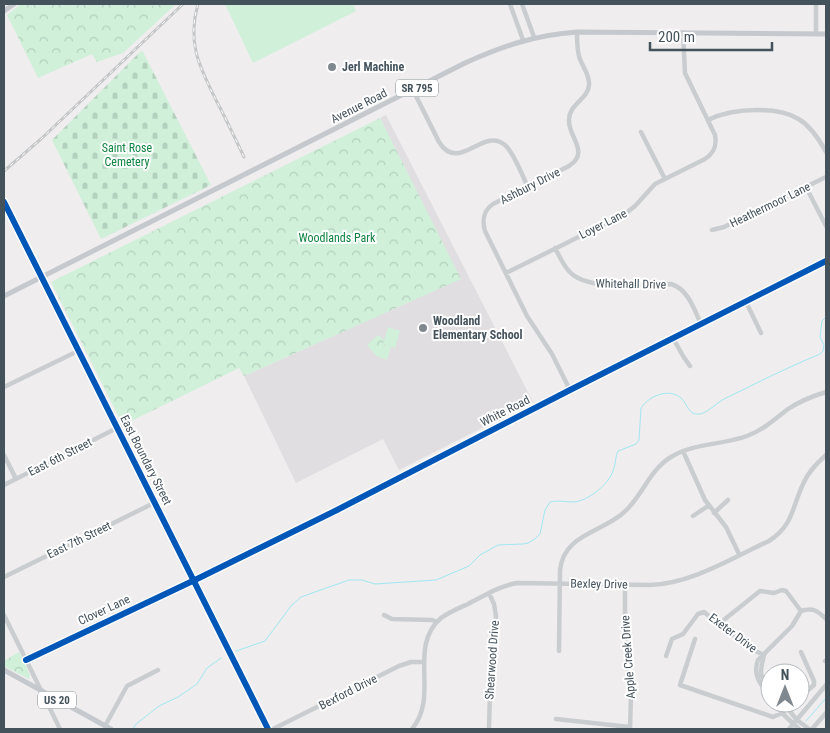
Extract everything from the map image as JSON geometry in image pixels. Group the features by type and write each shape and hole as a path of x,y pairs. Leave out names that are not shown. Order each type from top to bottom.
{"main road":[{"path":"4,11 14,4"},
{"name":"Avenue Road","path":"41,277 488,53 523,40 577,32 826,34"},
{"name":"SR 795","path":"4,296 41,277"},
{"name":"US 20","path":"4,670 111,729"}],"street":[{"path":"510,4 523,40"},
{"path":"522,4 534,37"},
{"path":"816,4 816,34"},
{"name":"Ashbury Drive","path":"570,390 552,354 527,316 485,231 484,217 490,206 569,166 577,157 578,148 569,126 569,116 573,106 587,92 589,82 578,55 577,32"},
{"name":"Loyer Lane","path":"506,273 625,214 636,206 655,184 705,159 712,153 715,148 716,138 685,73 684,33"},
{"path":"413,90 444,149 458,153 487,141 502,143 510,152 528,187"},
{"path":"708,120 720,114 736,110 774,110 786,112 808,125 826,152"},
{"path":"641,132 665,179"},
{"name":"Heathermoor Lane","path":"712,230 724,227 826,177"},
{"path":"806,187 826,226"},
{"name":"East Boundary Street","path":"4,202 268,729"},
{"name":"Whitehall Drive","path":"555,248 569,272 576,278 588,283 671,284 677,286 685,293 701,324"},
{"name":"White Road","path":"193,580 343,507 826,261"},
{"path":"746,302 762,333"},
{"path":"673,338 682,356 690,366"},
{"path":"4,387 78,351"},
{"path":"558,651 561,563 567,549 577,540 624,513 658,468 670,458 683,451 750,434 766,426 796,404 826,392"},
{"name":"East 6th Street","path":"4,485 117,428"},
{"path":"683,451 708,506 731,535 739,554"},
{"path":"4,454 16,479"},
{"name":"Bexley Drive","path":"437,622 446,615 489,593 517,583 650,586 671,584 688,578 769,541 784,529 791,518 804,480 815,465 826,455"},
{"path":"714,513 728,500"},
{"name":"East 7th Street","path":"4,577 154,503"},
{"path":"693,516 708,506"},
{"name":"Clover Lane","path":"26,660 193,580"},
{"name":"Apple Creek Drive","path":"625,584 625,636 631,694 630,728"},
{"path":"720,623 760,591 774,593 784,590 801,611"},
{"name":"Shearwood Drive","path":"489,593 494,604 496,616 490,651 489,729"},
{"path":"760,684 756,676 758,660 792,626 801,611 812,609 820,612 826,619"},
{"name":"Exeter Drive","path":"666,656 672,639 683,634 700,612 706,612 751,649 764,655"},
{"path":"4,615 60,729"},
{"path":"384,615 392,619 432,620 437,622 426,640 424,706 421,715 412,729"},
{"path":"696,639 680,685 760,713"},
{"path":"801,652 806,663"},
{"path":"762,663 764,655"},
{"name":"Bexford Drive","path":"274,729 399,666 411,662 424,662"},
{"path":"105,726 127,686 158,670"},
{"path":"810,672 814,685 810,688"},
{"path":"789,729 826,685"},
{"path":"761,713 773,717 782,713 795,722 811,729 826,713"},
{"path":"790,713 799,729"},
{"path":"556,719 630,728"}],"shaded area":[{"name":"Woodland Elementary School","path":"386,115 533,402 399,470 383,439 296,483 244,376 460,279 380,118"}],"green space":[{"path":"21,4 151,4 153,6 155,4 176,4 123,53 97,62 92,54 38,78 7,15"},
{"path":"225,4 353,4 356,11 253,63"},
{"name":"Saint Rose Cemetery","path":"142,50 211,185 101,239 52,140"},
{"name":"Woodlands Park","path":"380,118 461,279 244,376 239,368 123,425 51,282"},
{"path":"388,327 400,331 395,348 383,344"},
{"path":"378,335 384,340 383,344 391,347 387,360 377,356 367,345"},
{"path":"19,652 30,675 29,679 4,666 4,661"}],"waterway":[{"path":"236,651 265,641 291,606 301,597 349,580 362,580 375,584 436,580 469,566 480,555 498,545 528,543 540,534 545,510 550,502 580,501 603,486 611,476 618,451 636,444 639,440 641,408 648,400 664,393 670,393 681,398 693,413 703,413 726,398 820,354 823,351 824,345 820,337 822,321 826,317"},
{"path":"133,729 136,724 159,706 178,697 197,684 207,668 221,658"},
{"path":"806,721 826,698"}],"railway":[{"path":"4,171 41,139 183,4"},
{"path":"198,4 194,31 196,54 204,76 244,157"}],"cycle path":[{"path":"4,202 268,729"},
{"path":"26,660 337,510 826,261"}],"place":[{"name":"Jerl Machine","path":"332,67"},
{"name":"Woodland Elementary School","path":"423,328"}]}
